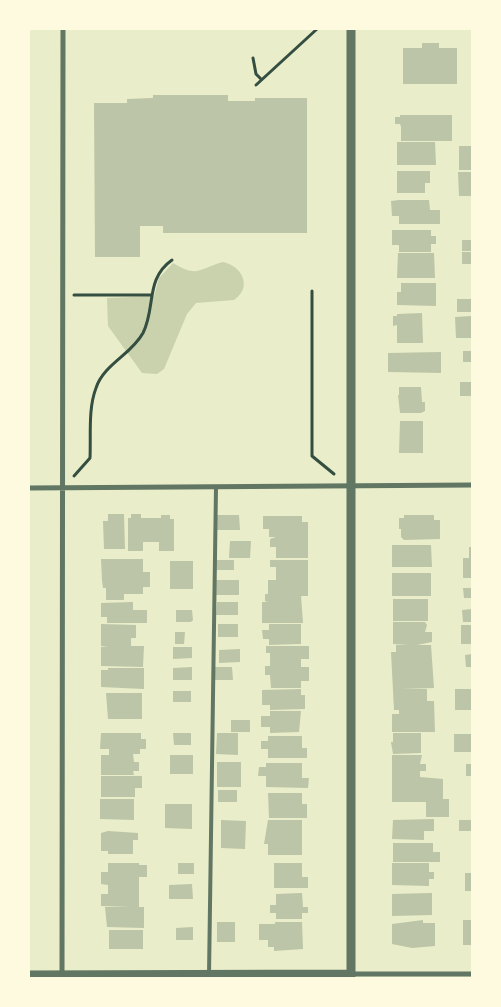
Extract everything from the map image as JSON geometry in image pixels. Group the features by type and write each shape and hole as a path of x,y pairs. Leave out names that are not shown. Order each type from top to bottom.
{"street":[{"path":"62,976 63,29"},
{"path":"351,29 351,976"},
{"path":"29,488 472,486"},
{"path":"29,975 351,976 472,974"}],"lane":[{"path":"209,976 216,487"}],"path":[{"path":"256,85 317,29"},
{"path":"252,58 256,74 261,79"},
{"path":"63,488 90,458 92,406 96,386 104,373 141,335 148,314 155,278 172,260"},
{"path":"312,291 312,456 351,486"},
{"path":"63,294 151,295"}],"green space":[{"path":"223,262 230,264 240,272 244,283 240,295 234,300 196,303 187,314 164,369 157,374 142,373 108,326 107,298 154,296 159,278 173,263 181,268 198,271"}],"building":[{"path":"422,43 439,43 439,48 457,48 457,84 403,84 403,48 422,48"},
{"path":"153,95 228,95 228,101 255,101 255,98 307,98 307,233 163,233 163,226 140,226 140,257 95,257 94,103 127,103 127,99 153,98"},
{"path":"400,115 452,115 452,141 401,141 400,124 395,124 395,117 400,117"},
{"path":"397,142 435,142 436,165 397,165"},
{"path":"459,146 472,146 472,170 459,170"},
{"path":"397,171 430,171 430,183 425,183 425,193 397,193"},
{"path":"458,172 472,172 472,196 459,196"},
{"path":"429,200 430,210 440,210 440,224 399,224 399,216 392,216 391,201"},
{"path":"392,230 431,230 431,236 436,236 436,244 431,244 431,252 399,252 399,245 392,245"},
{"path":"462,240 472,240 472,251 462,251"},
{"path":"462,252 472,252 472,264 462,264"},
{"path":"398,253 434,253 435,278 397,278"},
{"path":"401,283 436,283 436,306 397,305 397,292 401,292"},
{"path":"457,299 472,299 472,312 457,312"},
{"path":"422,313 423,343 397,343 397,325 393,326 393,316 397,316 397,314"},
{"path":"472,316 472,338 456,338 455,317"},
{"path":"463,351 472,351 472,362 463,362"},
{"path":"441,352 441,373 388,372 388,353"},
{"path":"460,382 472,382 472,396 460,396"},
{"path":"399,387 421,387 425,411 421,413 400,413"},
{"path":"400,421 423,421 423,453 399,453"},
{"path":"108,514 124,514 125,549 104,549 103,521 108,521"},
{"path":"131,514 141,514 141,518 161,518 161,515 170,515 170,519 174,519 174,551 159,551 159,542 143,542 143,551 128,551 128,518 131,518"},
{"path":"217,515 239,515 240,530 217,530"},
{"path":"404,515 434,515 434,520 440,520 440,539 404,540 401,537 401,529 399,529 399,518 404,518"},
{"path":"263,516 302,516 302,522 308,522 308,558 276,558 276,547 270,547 270,539 276,537 269,537 269,529 263,529"},
{"path":"230,541 251,541 250,558 229,558"},
{"path":"392,545 431,545 432,567 392,567"},
{"path":"469,547 472,547 472,578 463,578 463,558 469,558"},
{"path":"101,559 143,559 143,572 150,572 150,587 143,587 143,594 124,594 124,600 106,600 106,588 103,588 102,580"},
{"path":"216,560 234,560 234,570 216,570"},
{"path":"270,560 308,560 308,596 301,596 303,623 262,623 262,602 268,602 265,601 265,594 268,594 268,580 276,580 276,567 270,567"},
{"path":"170,561 193,561 193,589 170,589"},
{"path":"392,573 431,573 431,596 392,596"},
{"path":"216,580 239,580 239,595 216,595"},
{"path":"463,588 472,588 472,598 464,598"},
{"path":"393,599 428,599 428,621 393,621"},
{"path":"133,602 133,610 147,610 147,623 107,623 107,617 101,617 101,603"},
{"path":"217,602 238,602 238,615 216,615"},
{"path":"472,609 472,622 463,622 462,610"},
{"path":"176,610 192,610 193,620 191,622 176,622"},
{"path":"393,622 425,622 427,625 425,632 432,632 432,642 417,645 431,645 434,688 402,689 427,689 427,701 434,701 435,732 392,732 392,714 399,714 399,710 394,710 391,652 396,652 396,645 409,645 393,644"},
{"path":"101,624 136,625 136,638 131,638 131,646 144,646 143,667 101,666 101,647 108,646 101,646"},
{"path":"218,624 238,624 238,637 218,637"},
{"path":"269,624 301,624 301,644 269,645 269,639 263,639 262,630 269,630"},
{"path":"461,625 472,625 472,644 461,644"},
{"path":"175,632 185,632 184,644 175,644"},
{"path":"266,646 309,646 309,659 301,659 301,667 309,667 309,681 301,681 301,688 271,688 270,675 265,675 265,666 270,666 270,653 266,653"},
{"path":"173,647 192,647 192,658 173,659"},
{"path":"240,649 240,662 219,663 219,650"},
{"path":"472,654 472,667 466,667 465,655"},
{"path":"192,667 192,680 173,680 173,668"},
{"path":"215,667 232,667 233,680 215,680"},
{"path":"108,668 144,668 144,689 101,687 101,670 108,670"},
{"path":"301,689 301,695 305,695 305,709 270,710 270,705 262,705 262,690"},
{"path":"455,689 472,689 472,710 455,710"},
{"path":"173,691 191,691 191,702 173,702"},
{"path":"106,693 142,693 142,719 108,719"},
{"path":"270,711 301,711 299,732 270,733 270,727 261,727 261,716 270,716"},
{"path":"231,720 250,720 250,732 231,732"},
{"path":"101,733 141,733 141,739 146,739 146,749 140,749 140,754 133,754 134,762 139,762 139,771 133,771 134,775 101,775 101,755 109,755 109,749 100,749"},
{"path":"173,733 191,733 191,745 174,745"},
{"path":"217,733 238,733 238,755 216,754"},
{"path":"393,733 421,733 421,753 393,754 391,742 393,742"},
{"path":"454,734 471,734 471,752 454,752"},
{"path":"268,736 302,736 302,748 307,748 307,758 268,758 268,749 261,749 261,741 268,741"},
{"path":"170,755 193,755 193,774 170,774"},
{"path":"392,755 422,755 420,764 426,764 426,771 420,771 420,777 443,779 443,799 449,799 449,817 426,817 426,802 392,802"},
{"path":"217,762 241,762 241,787 217,787"},
{"path":"266,763 302,763 302,778 309,778 308,788 266,787 266,776 258,776 259,767 266,767"},
{"path":"466,764 472,764 472,776 466,776"},
{"path":"101,776 142,776 142,788 135,788 135,797 101,797"},
{"path":"218,790 237,790 237,802 218,802"},
{"path":"268,793 302,793 302,804 307,804 307,818 269,818"},
{"path":"100,799 134,799 134,820 100,819"},
{"path":"165,804 192,804 192,829 165,828"},
{"path":"434,819 434,831 424,831 424,840 392,839 393,820"},
{"path":"221,820 246,821 245,849 221,848"},
{"path":"268,820 302,820 302,855 268,855 268,844 264,844"},
{"path":"459,820 472,820 472,831 459,831"},
{"path":"108,831 138,833 138,840 133,840 133,854 108,854 108,851 101,851 101,833"},
{"path":"393,843 433,843 433,852 440,852 440,862 393,862"},
{"path":"108,863 139,863 139,865 147,865 147,877 139,877 139,907 144,907 144,928 107,927 105,907 130,907 101,906 101,894 108,894 108,885 101,884 101,872 108,872"},
{"path":"178,863 194,863 194,874 178,874"},
{"path":"274,863 302,863 302,877 308,877 308,888 274,888"},
{"path":"392,863 429,863 429,872 434,872 434,879 429,879 429,886 392,885"},
{"path":"465,873 472,873 472,891 465,891"},
{"path":"192,884 193,899 169,899 169,885"},
{"path":"302,893 303,907 308,907 308,913 302,913 302,919 276,919 276,913 270,913 270,905 276,905 276,894"},
{"path":"432,893 432,915 392,916 392,894"},
{"path":"423,920 423,923 435,923 435,946 412,948 392,944 392,924"},
{"path":"463,920 472,920 472,945 463,945"},
{"path":"217,922 235,922 235,942 217,942"},
{"path":"275,922 302,922 303,949 274,951 274,947 268,947 268,940 259,940 259,924 275,924"},
{"path":"193,927 193,940 176,940 176,928"},
{"path":"109,930 143,930 143,949 109,949"}]}
